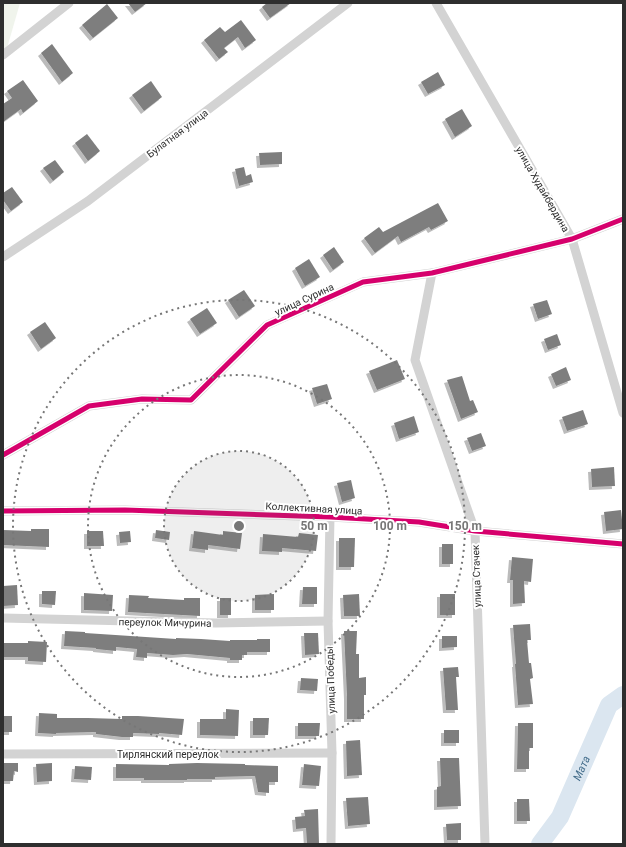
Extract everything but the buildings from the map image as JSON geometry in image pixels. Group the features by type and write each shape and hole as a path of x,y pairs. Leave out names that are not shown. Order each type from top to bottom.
{"street":[{"path":"3,55 69,3"},
{"name":"Булатная улица","path":"3,257 88,201 348,3"},
{"name":"улица Худайбердина","path":"436,3 572,239 623,413"},
{"name":"улица Сурина","path":"3,456 89,406 142,399 191,400 268,325 363,282 432,272 572,239 623,219"},
{"name":"улица Стачек","path":"432,272 415,360 475,531 485,844"},
{"name":"Коллективная улица","path":"3,511 125,510 330,517 419,522 475,531 623,544"},
{"name":"улица Победы","path":"330,517 328,621 332,753 331,844"},
{"name":"переулок Мичурина","path":"3,618 216,623 328,621"},
{"name":"Тирлянский переулок","path":"3,754 332,753"}],"shaded area":[{"path":"3,3 20,3 3,62"}],"waterway":[{"name":"Мата","path":"540,844 560,817 609,705 623,695"}],"cycle path":[{"path":"3,455 89,406 142,399 191,400 267,325 363,282 432,273 572,239 623,219"},
{"path":"3,511 125,510 330,517 419,522 475,531 623,544"}]}
